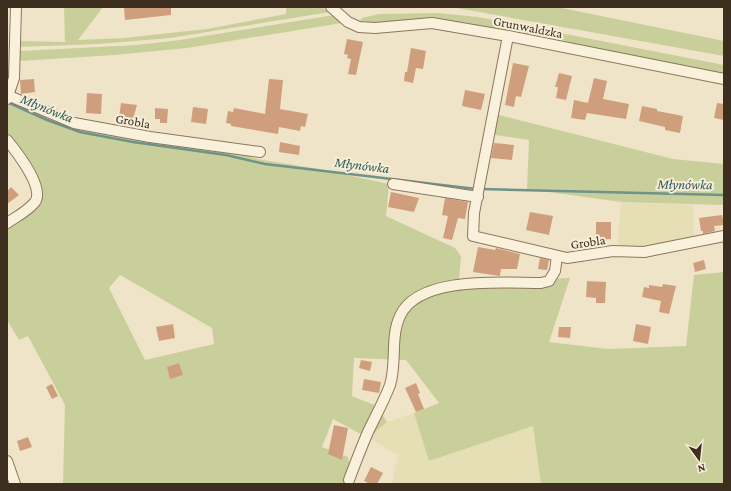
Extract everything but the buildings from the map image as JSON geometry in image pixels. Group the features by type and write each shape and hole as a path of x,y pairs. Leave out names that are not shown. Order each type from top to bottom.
{"street":[{"path":"8,96 14,78 16,7"},
{"name":"Grunwaldzka","path":"331,7 348,22 359,26 375,28 432,23 508,36 724,79"},
{"name":"Grobla","path":"508,36 478,198 474,212 473,236 557,256 577,258 613,251 644,252 724,236"},
{"name":"Grobla","path":"8,96 74,124 150,137 260,152"},
{"path":"7,140 20,156 31,175 37,192 36,201 30,207 7,222"},
{"path":"393,184 478,198"},
{"path":"349,480 390,385 397,325 405,308 417,299 436,289 453,284 541,283 549,281 555,271 557,256"},
{"path":"7,461 15,484"}],"shaded area":[{"path":"621,202 693,205 694,241 640,249 621,248 618,240"},
{"path":"414,413 429,461 533,426 541,484 392,484 398,455 368,438 387,422"}],"green space":[{"path":"64,7 103,7 78,40 124,38 207,29 286,14 286,7 321,7 330,12 170,38 98,44 18,47 19,41 65,42"},
{"path":"451,7 557,7 724,41 724,56"},
{"path":"439,13 478,17 724,65 724,76 576,47 576,44 543,34 541,40 478,26 372,23 360,21 362,18 379,14"},
{"path":"340,14 348,22 187,48 114,55 20,61 20,51 137,45 180,40"},
{"path":"496,95 499,115 673,159 724,164 724,205 621,202 527,189 529,140 489,134"},
{"path":"9,99 71,124 240,153 257,159 319,169 389,184 386,216 455,248 461,256 459,281 570,278 549,342 608,349 686,346 694,275 724,272 724,484 541,484 533,426 429,461 414,413 439,403 406,360 354,358 352,396 377,406 387,422 368,438 333,419 322,447 348,457 354,484 63,484 65,405 28,336 19,340 7,320 7,221 36,201 36,188 7,138 7,103","holes":["120,275 212,328 214,344 145,360 109,288"]}],"waterway":[{"name":"Młynówka","path":"7,102 47,120 80,132 133,142 226,155 265,164 476,189"},
{"name":"Młynówka","path":"481,189 724,195"}]}
